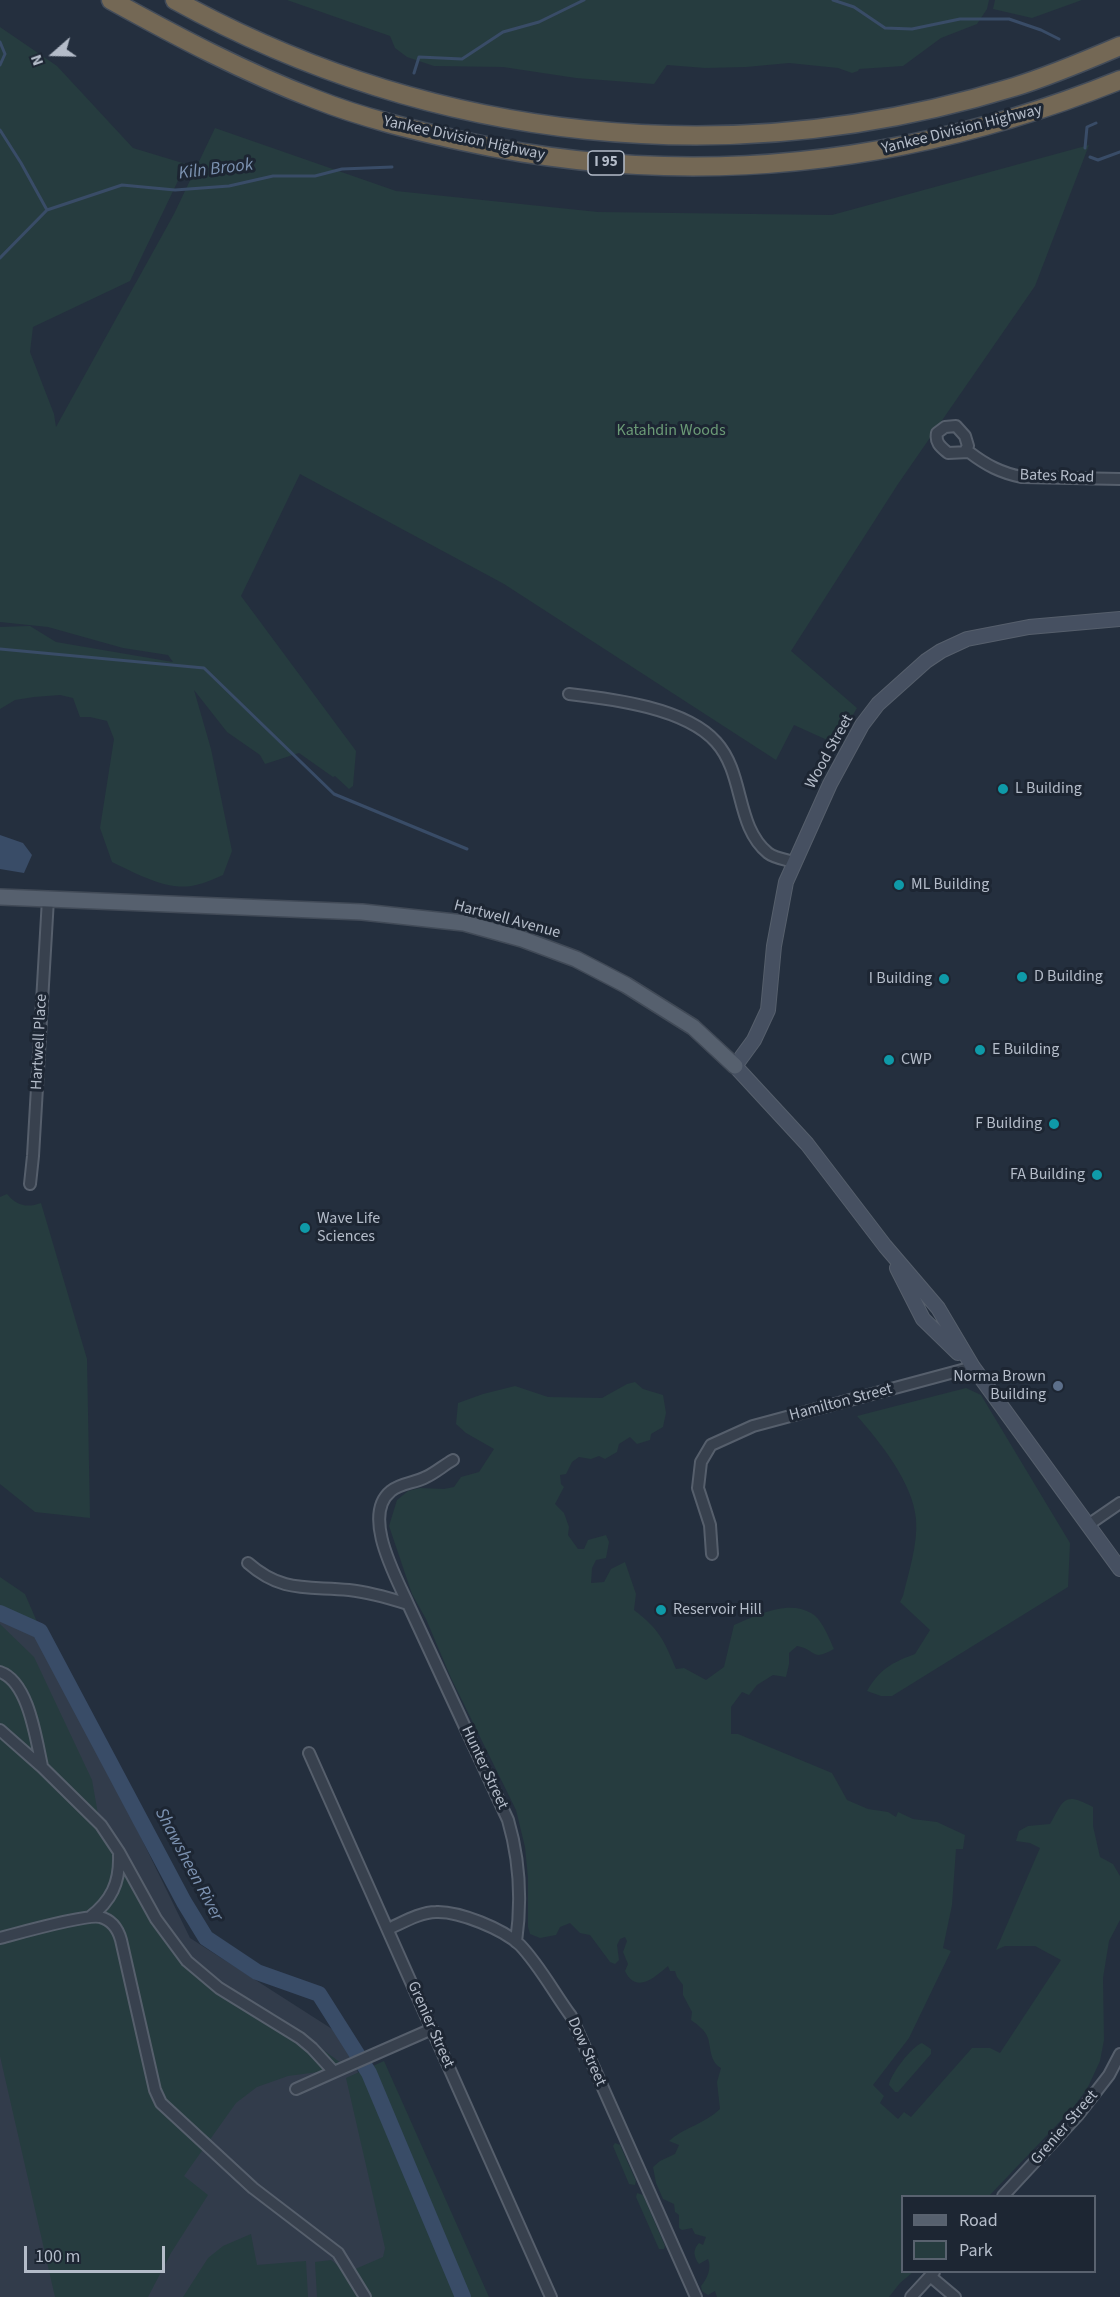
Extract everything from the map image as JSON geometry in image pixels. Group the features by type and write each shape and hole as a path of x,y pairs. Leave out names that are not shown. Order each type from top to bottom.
{"highway":[{"name":"Yankee Division Highway","path":"111,0 225,61 318,100 380,121 497,149 596,163 733,167 878,152 993,125 1059,104 1120,80"},
{"name":"Yankee Division Highway","path":"175,0 270,47 385,90 480,115 625,135 745,134 868,122 943,106 1014,87 1120,46"}],"main road":[{"name":"Hartwell Avenue","path":"0,897 352,911 464,923 522,939 586,964 626,985 693,1027 735,1066"}],"street":[{"name":"Bates Road","path":"965,451 989,467 1022,477 1120,478"},
{"name":"Wood Street","path":"735,1066 754,1040 768,1010 774,946 786,882 830,784 862,725 878,704 926,661 967,639 1029,627 1120,619"},
{"path":"569,694 654,708 693,725 715,740 729,759 742,808 752,832 769,854 794,862"},
{"name":"Hartwell Place","path":"30,1184 48,899"},
{"name":"Hartwell Avenue","path":"735,1066 807,1144 885,1246 938,1308 973,1367"},
{"name":"Hartwell Avenue","path":"885,1246 923,1319 973,1367"},
{"path":"973,1367 1120,1569"},
{"name":"Hamilton Street","path":"712,1554 710,1525 698,1488 701,1462 711,1445 753,1426 973,1367"},
{"name":"Hunter Street","path":"453,1460 426,1477 390,1491 380,1508 380,1535 408,1604 508,1820 516,1847 519,1871 520,1914 516,1942"},
{"path":"1088,1525 1120,1503"},
{"path":"248,1563 263,1576 299,1589 350,1590 408,1604"},
{"path":"0,1672 10,1677 24,1697 42,1767"},
{"path":"0,1730 42,1767 100,1825 119,1852 156,1919 187,1961 219,1988 300,2038 334,2072"},
{"name":"Grenier Street","path":"309,1753 550,2297"},
{"path":"90,1917 105,1904 114,1890 119,1867 119,1852"},
{"name":"Dow Street","path":"388,1929 435,1912 477,1920 516,1942 554,1989 571,2016 696,2297"},
{"path":"0,1938 90,1917 108,1920 119,1932 155,2090 161,2103 253,2188 338,2253 365,2297"},
{"path":"296,2089 432,2029"},
{"name":"Grenier Street","path":"1004,2195 1078,2115 1109,2075 1120,2054"},
{"path":"911,2297 932,2274 955,2297"}],"shaded area":[{"path":"0,1614 47,1645 190,1938 343,2036 451,2297 0,2297"}],"green space":[{"path":"287,0 989,0 987,9 977,24 941,38 903,66 859,69 852,73 838,68 789,63 705,68 667,65 654,84 576,78 503,67 434,66 407,57 395,48 390,36"},
{"path":"995,0 1082,0 1032,18 993,9"},
{"name":"Katahdin Woods","path":"0,27 57,66 133,148 186,164 130,281 33,327 30,352 54,414 56,427 174,214 215,128 396,191 598,212 832,215 1089,145 1035,286 898,484 791,651 857,708 836,744 794,725 776,760 504,584 300,474 241,596 356,751 353,786 349,789 335,776 333,777 299,753 265,764 260,755 227,732 194,690 211,749 232,851 223,875 196,885 175,886 153,881 112,862 100,828 114,739 107,721 80,717 73,698 60,695 15,700 0,709 0,627 30,626 56,642 173,662 168,655 123,648 48,627 0,622"},
{"path":"7,1194 22,1205 41,1203 87,1359 90,1518 35,1512 0,1484 0,1197"},
{"path":"635,1382 643,1389 663,1395 666,1413 663,1427 651,1434 650,1440 637,1444 630,1437 619,1444 617,1452 605,1459 599,1456 591,1459 579,1457 572,1462 566,1474 560,1475 561,1484 564,1487 555,1504 564,1513 569,1527 568,1535 578,1549 584,1549 588,1540 606,1535 609,1542 606,1558 596,1560 592,1568 591,1583 604,1582 611,1569 625,1562 636,1594 634,1610 660,1636 676,1669 684,1668 706,1680 724,1667 734,1625 782,1608 802,1609 811,1613 822,1624 834,1649 817,1655 797,1646 789,1653 786,1677 773,1675 757,1685 749,1695 742,1692 731,1707 731,1734 738,1734 832,1773 847,1800 868,1809 888,1812 896,1817 898,1812 913,1819 937,1822 965,1835 963,1849 956,1849 952,1905 943,1948 951,1951 909,2038 873,2085 884,2096 880,2103 898,2119 904,2112 911,2117 972,2048 990,2048 1000,2053 1061,1960 1035,1946 1005,1946 996,1950 1040,1848 1030,1843 1016,1841 1019,1831 1028,1826 1050,1824 1066,1800 1083,1802 1093,1807 1093,1826 1100,1857 1113,1864 1120,1876 1120,1920 1109,1941 1103,1978 1104,2040 1100,2061 1087,2089 1071,2110 990,2195 901,2195 901,2273 912,2273 889,2297 717,2297 715,2291 708,2295 702,2291 701,2286 708,2273 709,2262 708,2259 699,2264 695,2251 699,2243 703,2245 706,2237 695,2234 692,2228 682,2230 679,2228 679,2215 675,2212 674,2204 663,2199 656,2183 653,2167 675,2154 679,2145 669,2141 720,2109 717,2082 721,2068 713,2059 705,2033 691,2020 692,2012 683,1995 683,1985 675,1971 670,1971 668,1966 645,1982 634,1982 625,1971 628,1964 623,1952 627,1941 625,1937 620,1939 617,1945 619,1960 615,1964 610,1962 590,1935 580,1933 570,1923 560,1927 556,1935 540,1938 530,1934 525,1847 516,1810 412,1594 389,1526 397,1500 408,1491 420,1488 454,1487 461,1477 479,1472 494,1449 466,1433 456,1424 458,1403 515,1386 548,1397 602,1398"},
{"path":"966,1388 981,1395 1070,1543 1068,1587 892,1696 881,1696 867,1691 887,1668 915,1654 930,1630 900,1602 914,1548 916,1519 914,1505 894,1464 857,1416"},
{"path":"0,1577 25,1594 47,1645 0,1614"},
{"path":"0,1624 34,1657 92,1780 98,1814 160,1916 190,1957 220,1984 267,2015 273,2013 341,2063 318,2072 288,2076 257,2087 236,2103 184,2176 208,2195 171,2253 148,2297 55,2297 0,2056"},
{"path":"922,2043 931,2049 931,2054 898,2092 895,2092 889,2085 890,2080 907,2055"},
{"path":"384,2061 489,2297 370,2297 353,2270 383,2257 385,2248 346,2078"},
{"path":"615,2143 620,2145 636,2181 635,2185 629,2184 613,2146"},
{"path":"637,2193 643,2195 665,2246 664,2249 659,2249 636,2197"},
{"path":"251,2234 257,2265 306,2261 308,2297 183,2297 208,2258 223,2246"},
{"path":"331,2260 347,2273 362,2297 317,2297 315,2262"}],"water":[{"path":"0,835 23,843 32,855 24,873 0,869"}],"waterway":[{"name":"Kiln Brook","path":"414,73 419,57 462,59 503,32 539,22 584,0"},
{"path":"833,0 854,7 885,28 912,29 960,19 1009,19 1059,39"},
{"name":"Kiln Brook","path":"0,42 5,54 0,65"},
{"path":"1085,148 1087,127 1096,123"},
{"name":"Kiln Brook","path":"0,130 47,210 0,258"},
{"path":"1090,157 1098,160 1120,152"},
{"name":"Kiln Brook","path":"47,210 122,185 175,190 229,186 273,176 315,176 342,169 392,167"},
{"path":"0,649 204,668 334,794 467,849"},
{"name":"Shawsheen River","path":"0,1613 40,1631 184,1902 206,1938 257,1972 319,1994 369,2073 463,2297"}],"place":[{"name":"L Building","path":"1003,789"},
{"name":"ML Building","path":"899,885"},
{"name":"D Building","path":"1022,977"},
{"name":"I Building","path":"944,979"},
{"name":"E Building","path":"980,1050"},
{"name":"CWP","path":"889,1060"},
{"name":"F Building","path":"1054,1124"},
{"name":"FA Building","path":"1097,1175"},
{"name":"Wave Life Sciences","path":"305,1228"},
{"name":"Norma Brown Building","path":"1058,1386"},
{"name":"Reservoir Hill","path":"661,1610"}]}
